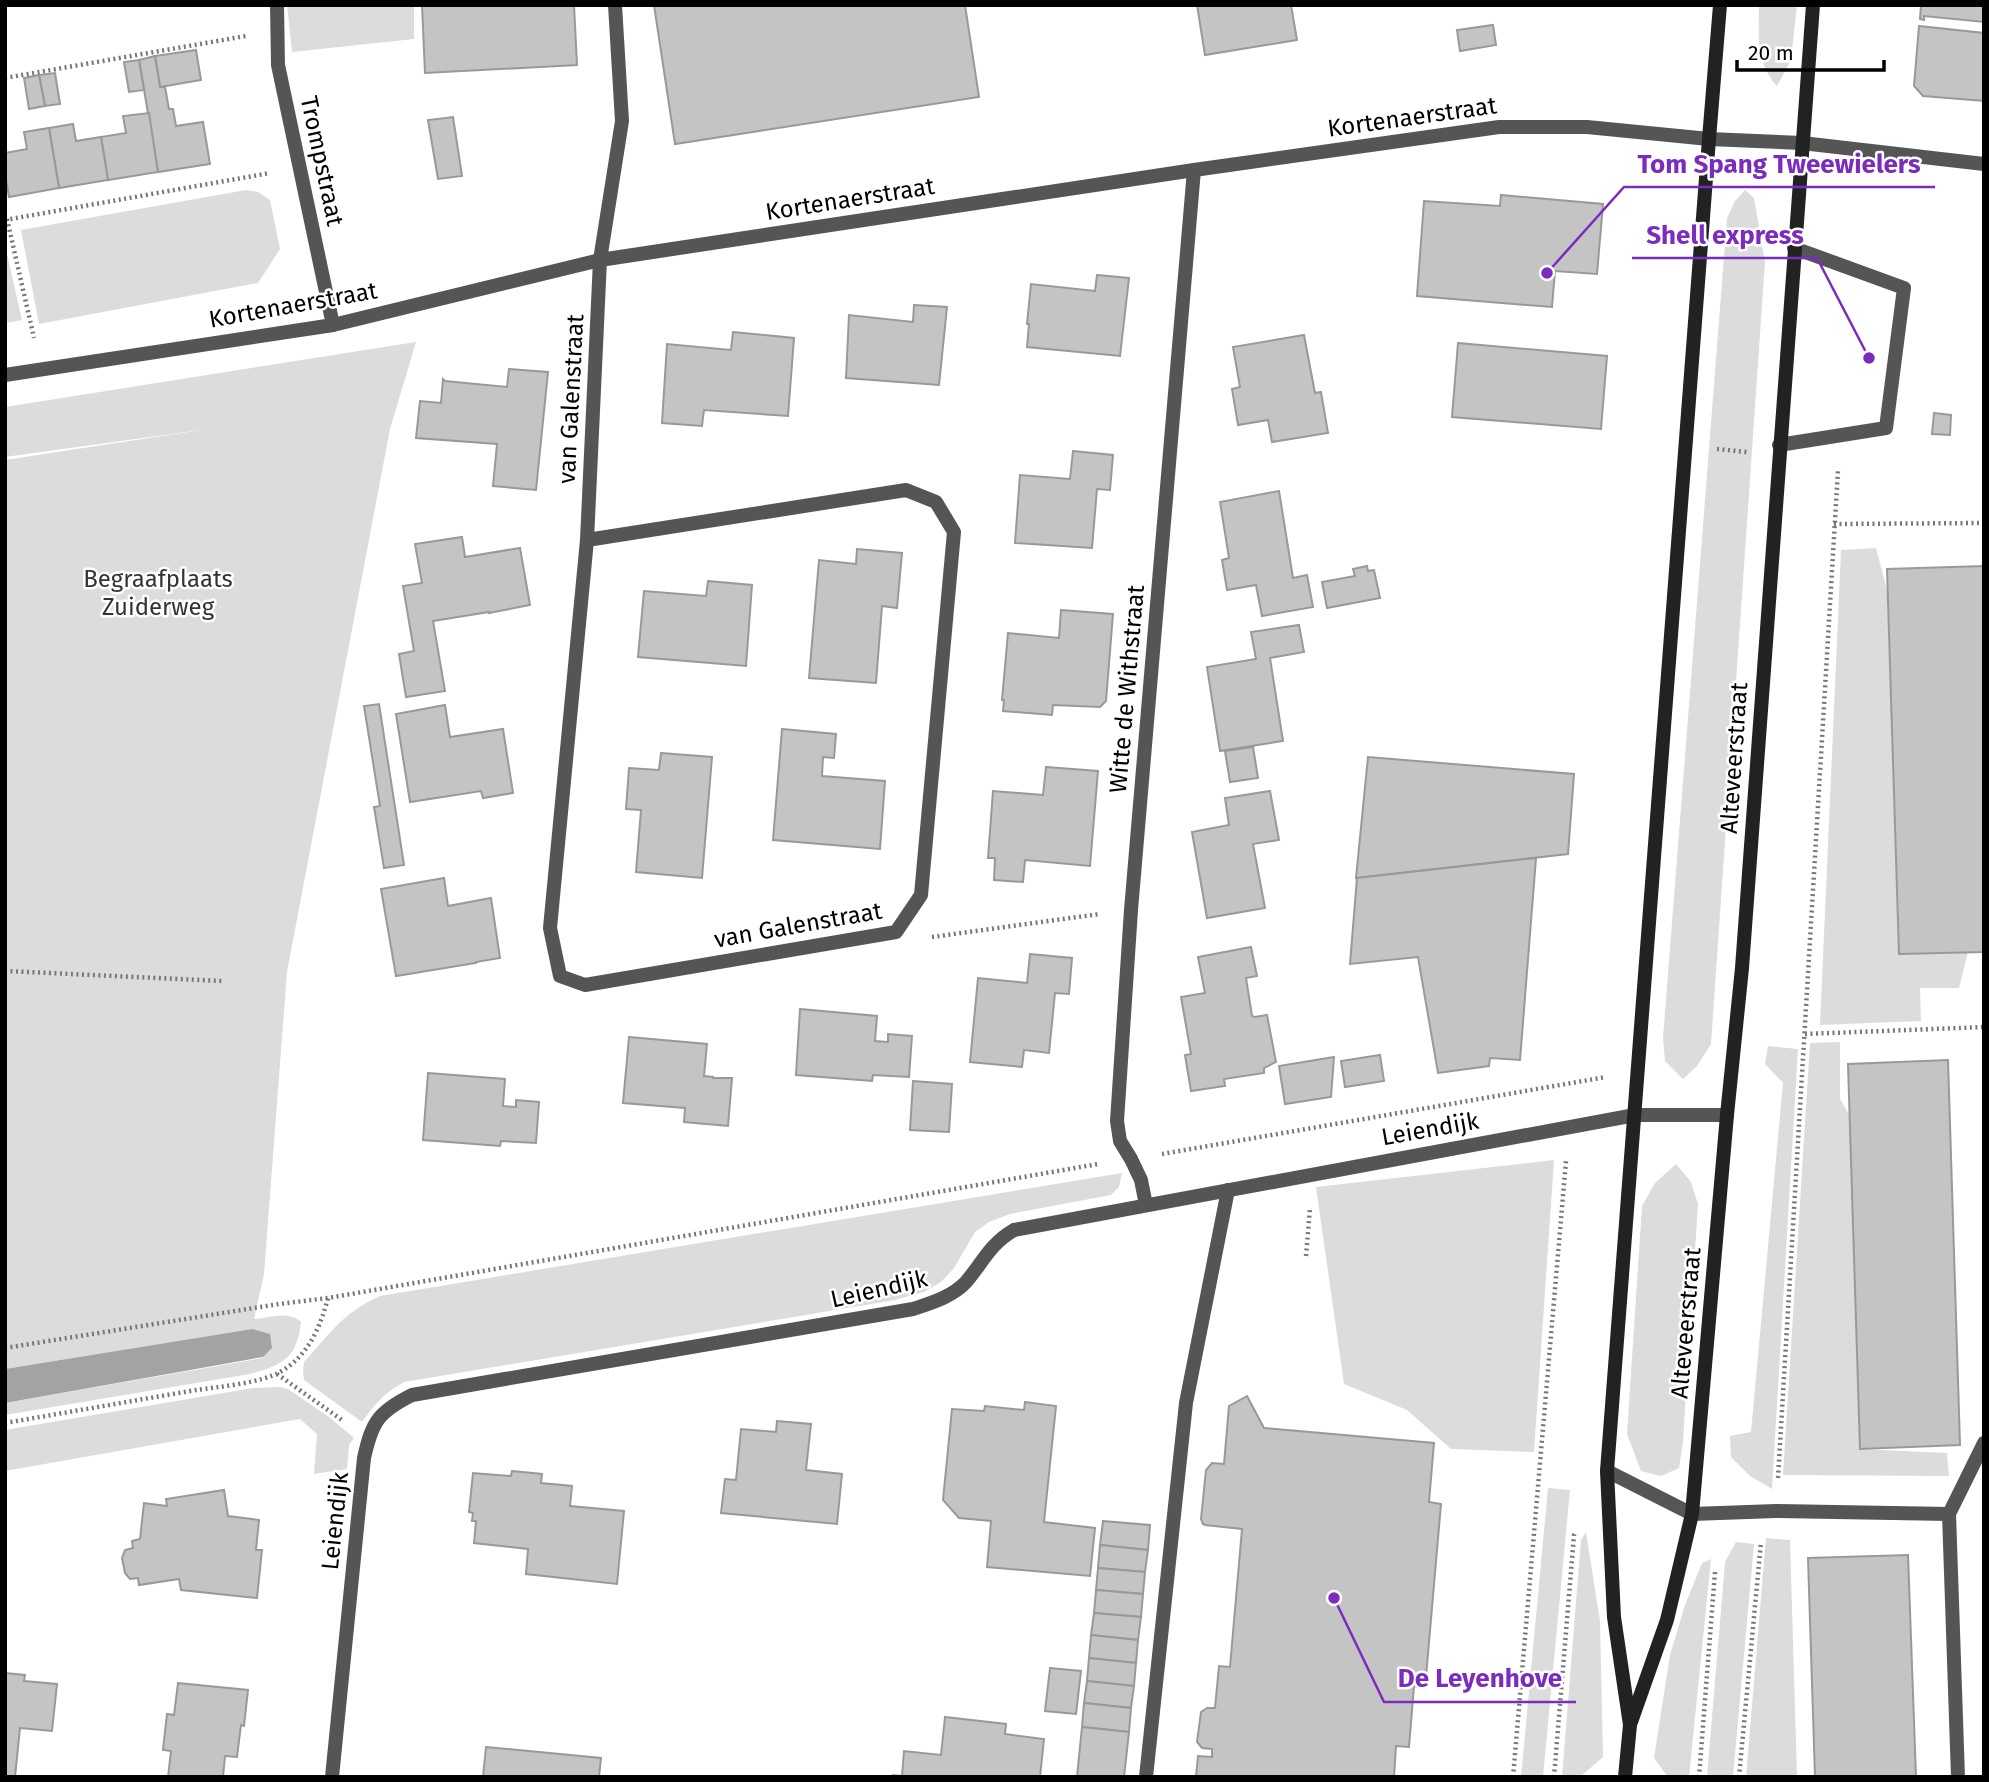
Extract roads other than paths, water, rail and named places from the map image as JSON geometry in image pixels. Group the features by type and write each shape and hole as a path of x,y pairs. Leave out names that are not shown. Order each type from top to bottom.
{"street":[{"name":"Trompstraat","path":"277,5 278,65 333,325"},
{"name":"van Galenstraat","path":"587,540 906,490 936,502 954,532 921,895 896,932 585,985 560,976 550,928 587,540 600,260 622,121 615,5"},
{"name":"Alteveerstraat","path":"1630,1726 1614,1617 1607,1471 1720,5"},
{"name":"Alteveerstraat","path":"1625,1777 1630,1726 1667,1620 1692,1514 1742,968 1813,5"},
{"name":"Kortenaerstraat","path":"5,374 333,325 600,260 1499,127 1587,127 1709,139 1802,143 1984,164"},
{"name":"Witte de Withstraat","path":"1146,1205 1141,1180 1120,1141 1117,1121 1131,910 1194,170"},
{"path":"1779,450 1886,428 1904,288 1794,248"},
{"name":"Leiendijk","path":"331,1777 368,1439 374,1423 383,1413 412,1395 913,1310 955,1292 966,1282 991,1248 1014,1230 1634,1115 1727,1115"},
{"path":"1146,1777 1186,1403 1228,1190"},
{"path":"1958,1777 1950,1514 1984,1443"},
{"path":"1607,1471 1692,1514 1776,1511 1950,1514"}],"place":[{"name":"Tom Spang Tweewielers","path":"1547,273"},
{"name":"Shell express","path":"1869,358"},
{"name":"De Leyenhove","path":"1334,1598"}],"park label":[{"name":"Begraafplaats Zuiderweg","path":"158,593"}]}
